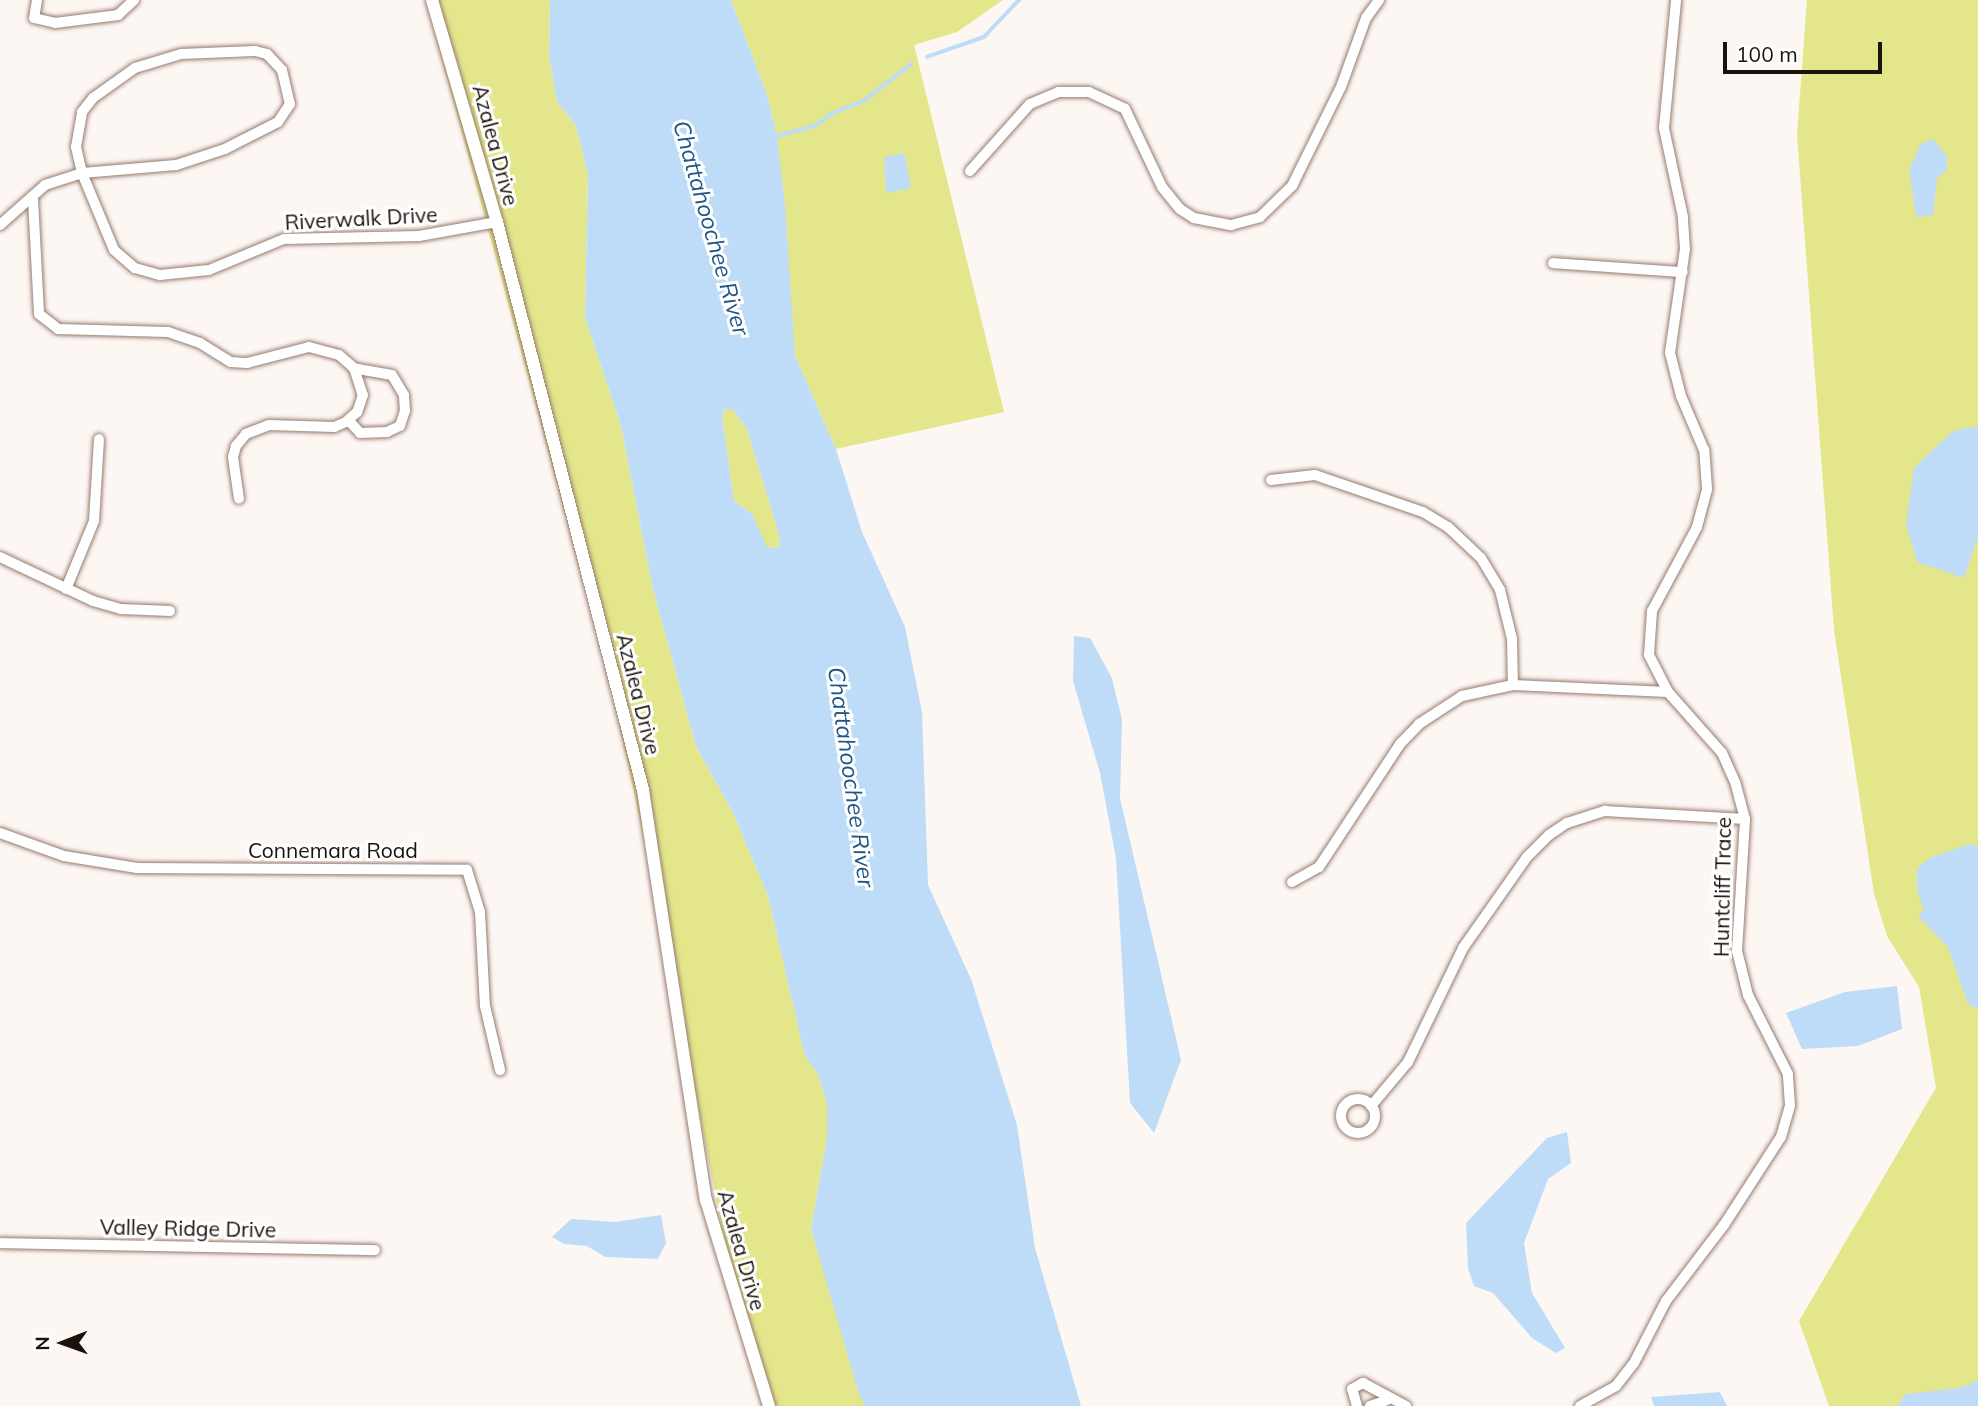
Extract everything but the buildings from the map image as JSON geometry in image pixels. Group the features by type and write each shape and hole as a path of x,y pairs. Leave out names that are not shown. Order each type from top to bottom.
{"street":[{"path":"37,0 34,18 55,23 118,15 134,0"},
{"name":"Azalea Drive","path":"432,0 497,222 643,790 706,1200 769,1406"},
{"path":"970,171 1030,104 1058,92 1089,92 1125,109 1162,187 1180,209 1194,218 1231,225 1260,217 1292,186 1341,87 1366,18 1379,0"},
{"name":"Huntcliff Trace","path":"1580,1406 1598,1398 1625,1376 1666,1301 1724,1225 1787,1122 1791,1086 1780,1054 1748,995 1737,951 1745,819 1722,753 1668,692 1649,655 1647,633 1659,595 1697,527 1707,489 1704,450 1681,396 1670,353 1683,272 1684,217 1664,128 1676,0"},
{"path":"0,225 59,177 176,165 225,149 278,122 290,104 282,70 267,54 255,51 181,54 147,62 93,97 82,112 76,147 82,173"},
{"name":"Riverwalk Drive","path":"82,173 114,250 135,268 160,275 209,270 284,239 419,236 497,222"},
{"path":"33,199 39,314 58,329 104,334 168,332 200,342 231,362 247,363 309,347 329,350 354,368 391,375 404,395 405,411 400,426 387,432 360,433 349,421"},
{"path":"1553,264 1683,272"},
{"path":"239,499 233,457 247,434 269,425 334,427 349,421 363,394 354,368"},
{"path":"66,589 94,521 99,439"},
{"path":"1271,480 1315,475 1423,512 1448,527 1481,558 1500,590 1512,639 1513,685"},
{"path":"0,557 66,589 121,609 170,611"},
{"path":"1292,882 1320,867 1400,744 1419,723 1462,696 1513,685 1668,692"},
{"path":"1371,1106 1408,1062 1463,948 1527,857 1549,835 1567,823 1605,811 1745,819"},
{"name":"Connemara Road","path":"0,833 64,856 137,868 467,870 480,912 485,1006 500,1070"},
{"name":"Valley Ridge Drive","path":"0,1243 375,1250"},
{"path":"1357,1406 1351,1393 1357,1384 1367,1385 1387,1400 1406,1406"},
{"path":"1370,1406 1387,1400"}],"green space":[{"path":"426,0 550,0 549,56 557,101 576,126 588,174 585,318 621,426 653,589 696,746 734,815 768,896 805,1055 818,1074 827,1103 827,1138 811,1229 865,1406 775,1406 724,1239 663,924 606,666"},
{"path":"731,0 1003,0 957,32 914,45 1004,412 836,449 795,356 777,136 766,92"},
{"path":"1807,0 1978,0 1978,1406 1829,1406 1799,1321 1936,1088 1919,987 1887,936 1874,894 1834,630 1797,134"},
{"path":"725,408 734,410 747,429 780,538 778,548 766,547 752,514 734,501 722,417"}],"water":[{"name":"Chattahoochee River","path":"550,0 731,0 766,92 777,136 785,205 795,356 836,449 862,532 905,627 922,712 928,885 971,979 1017,1125 1035,1248 1081,1406 865,1406 858,1391 811,1229 827,1138 827,1103 818,1074 805,1056 768,896 734,815 696,746 653,589 621,426 585,318 588,174 576,126 557,101 549,56","holes":["725,408 734,410 747,429 780,538 778,548 767,547 752,514 734,501 722,417"]},
{"path":"1933,139 1947,157 1947,170 1937,178 1933,215 1916,217 1909,169 1921,144"},
{"path":"904,153 911,188 886,193 884,157"},
{"path":"1978,426 1978,537 1964,578 1917,562 1906,524 1914,468 1953,431"},
{"path":"1074,636 1090,638 1112,678 1122,720 1120,798 1181,1060 1154,1133 1130,1103 1116,858 1100,773 1073,681"},
{"path":"1970,844 1978,846 1978,1009 1968,1004 1948,947 1918,916 1924,910 1917,890 1917,869 1929,858"},
{"path":"1897,986 1902,1029 1858,1046 1802,1049 1786,1013 1845,992"},
{"path":"1567,1132 1571,1163 1548,1179 1524,1243 1532,1293 1565,1348 1556,1353 1532,1338 1493,1293 1474,1286 1468,1268 1466,1223 1547,1138"},
{"path":"661,1215 666,1243 658,1259 605,1257 587,1246 564,1244 552,1237 571,1219 615,1222"},
{"path":"1978,1380 1978,1406 1898,1406 1905,1394 1960,1388"},
{"path":"1720,1392 1727,1406 1654,1406 1651,1397"}],"waterway":[{"path":"927,57 984,37 1019,0"},
{"path":"777,136 815,126 831,114 864,101 911,64"}]}
